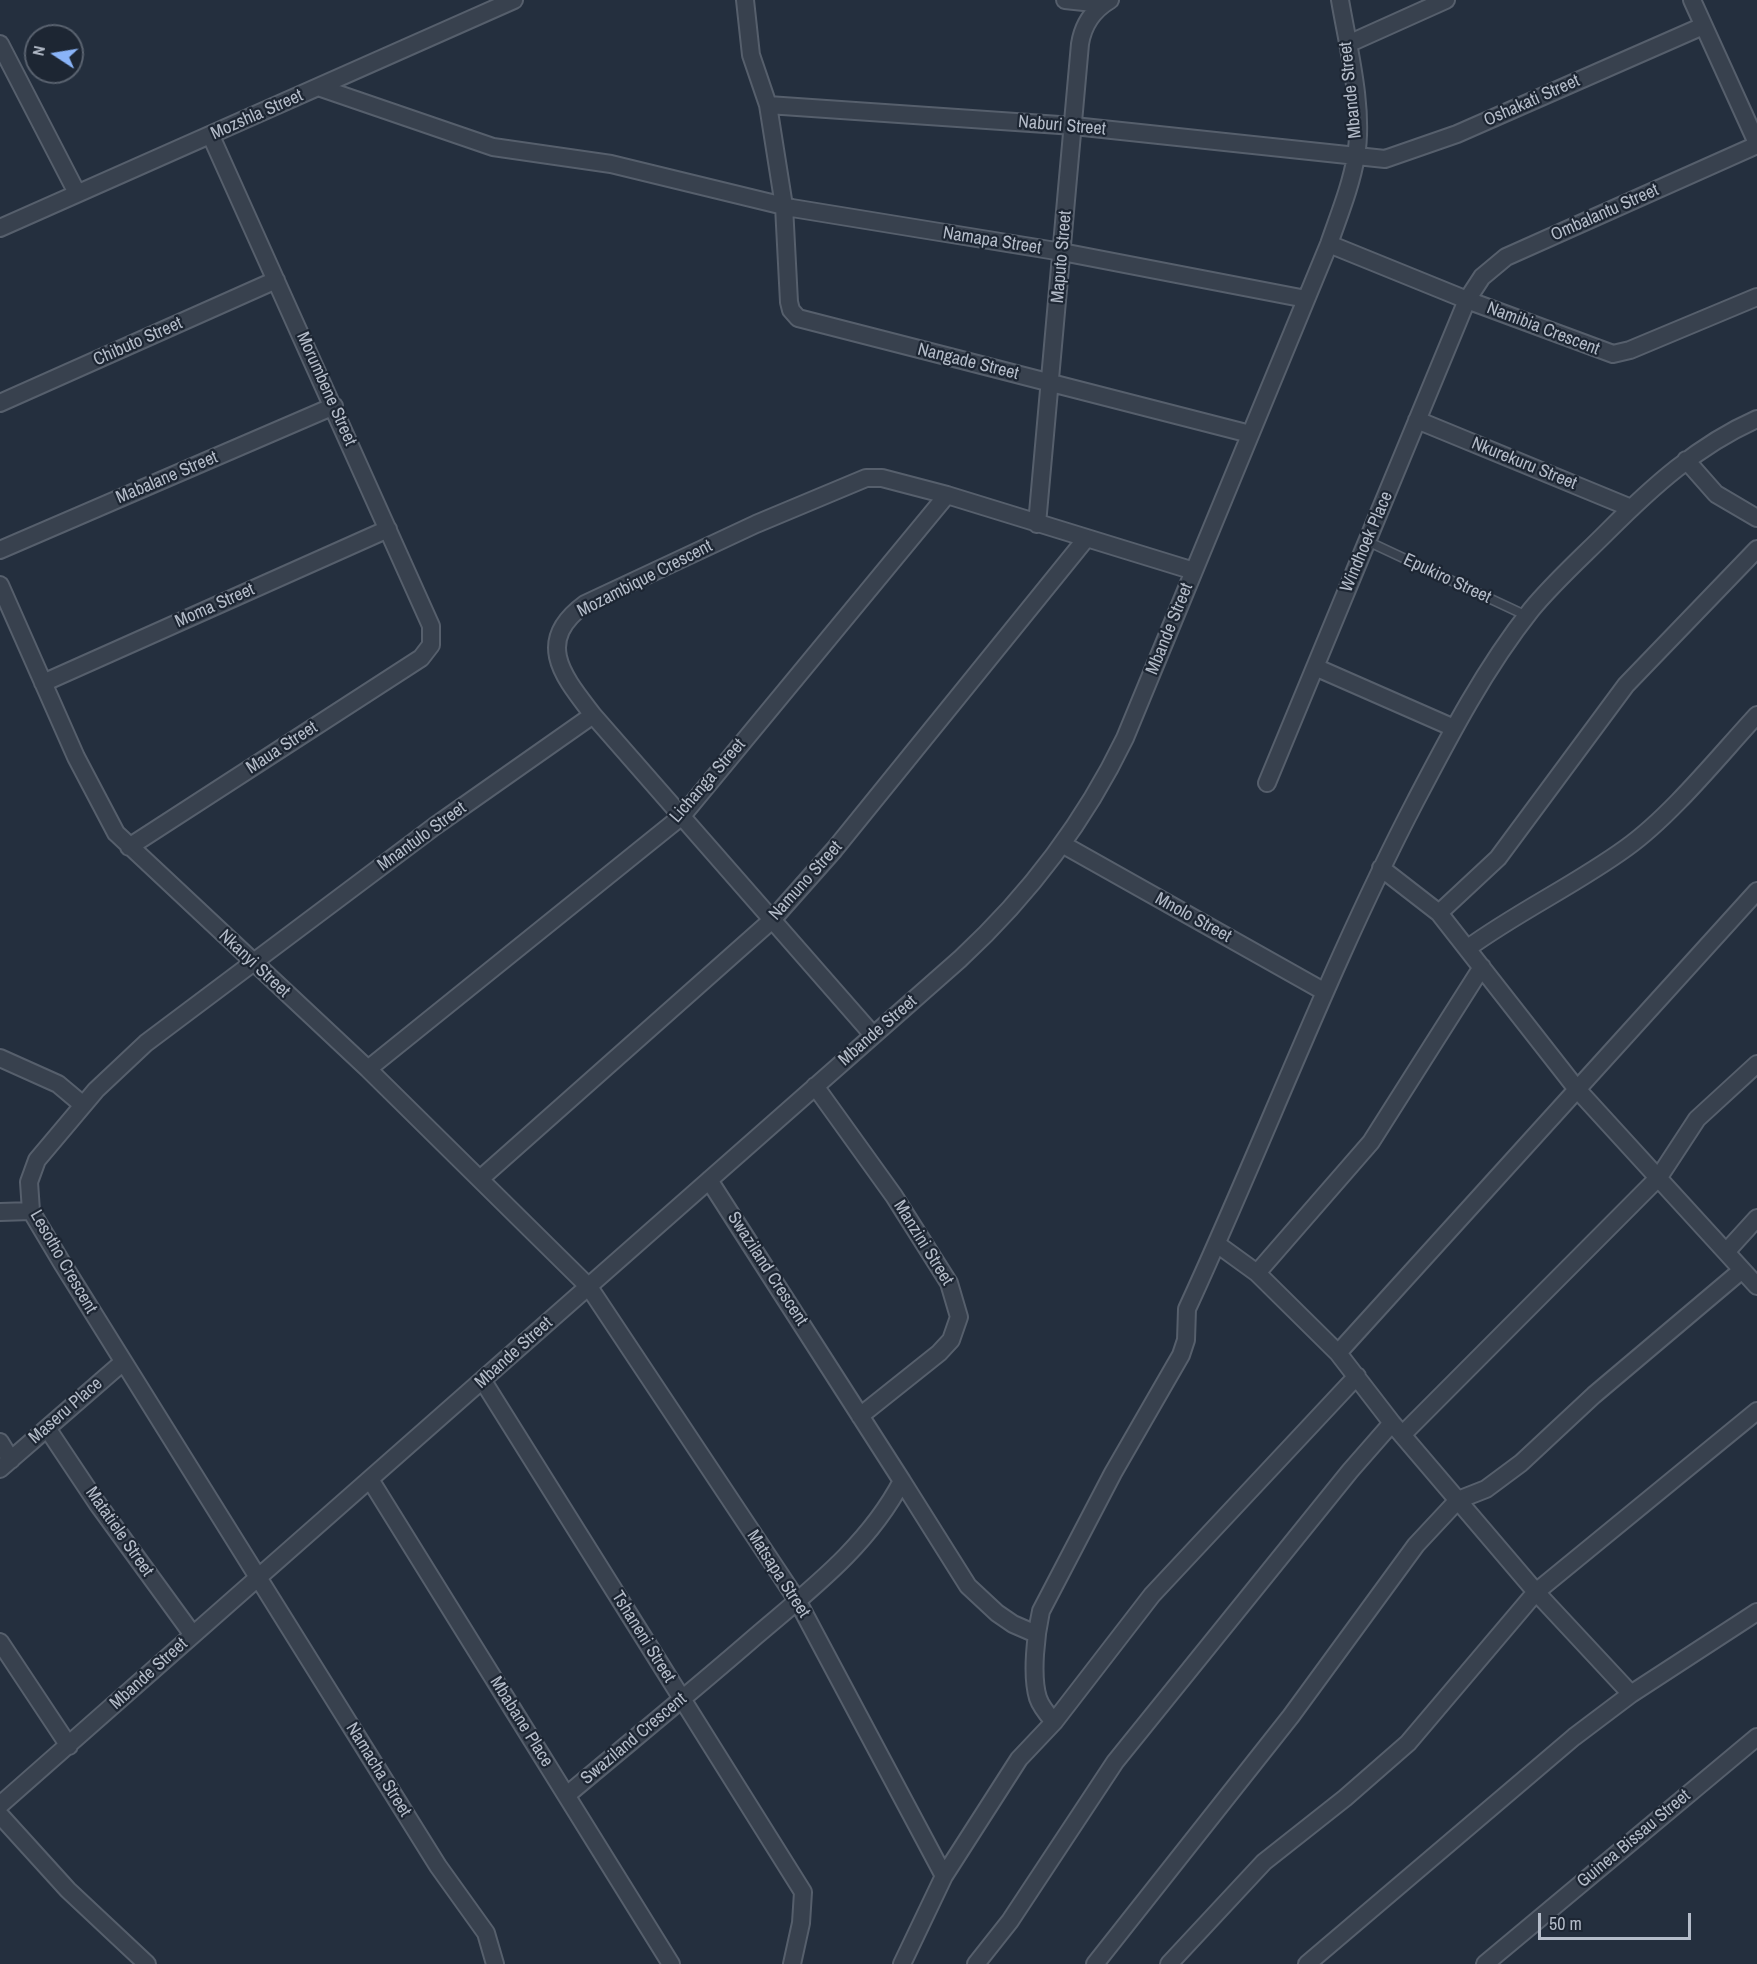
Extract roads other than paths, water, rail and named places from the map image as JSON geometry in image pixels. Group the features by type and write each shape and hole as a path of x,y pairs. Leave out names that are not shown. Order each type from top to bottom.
{"street":[{"name":"Mozshla Street","path":"0,228 514,0"},
{"name":"Nangade Street","path":"745,0 751,55 768,105 784,206 789,302 791,310 798,318 1250,434"},
{"path":"1065,0 1106,2"},
{"name":"Mbande Street","path":"0,1805 256,1578 371,1481 990,932 1016,904 1062,844 1094,797 1120,748 1329,244 1345,200 1356,155 1356,111 1340,0"},
{"path":"1348,44 1446,0"},
{"path":"1692,0 1757,144"},
{"name":"Maputo Street","path":"1037,524 1082,35 1091,16 1106,2"},
{"name":"Oshakati Street","path":"1356,155 1385,159 1413,151 1703,26"},
{"path":"0,44 76,194"},
{"name":"Namapa Street","path":"318,87 493,147 611,164 784,206 1062,252 1306,299"},
{"name":"Naburi Street","path":"768,105 1074,126 1356,155"},
{"name":"Morumbene Street","path":"211,136 431,626 431,645"},
{"name":"Ombalantu Street","path":"1467,300 1482,277 1506,257 1757,144"},
{"name":"Namibia Crescent","path":"1329,244 1467,300 1613,354 1630,350 1757,297"},
{"name":"Chibuto Street","path":"0,404 276,280"},
{"name":"Windhoek Place","path":"1267,783 1467,300"},
{"name":"Mabalane Street","path":"0,550 334,406"},
{"path":"1054,1722 1038,1699 1036,1634 1041,1611 1113,1473 1181,1355 1186,1340 1186,1309 1217,1244 1381,868 1454,728 1527,616 1631,508 1686,460 1713,440 1757,419"},
{"name":"Nkurekuru Street","path":"1417,420 1631,508"},
{"path":"1686,460 1716,494 1757,518"},
{"name":"Mozambique Crescent","path":"873,1035 593,715 562,675 557,644 568,618 585,604 756,524 866,478 882,478 947,495 1085,540 1194,571"},
{"name":"Lichanga Street","path":"368,1069 682,816 947,495"},
{"name":"Moma Street","path":"43,683 388,530"},
{"name":"Namuno Street","path":"480,1179 772,921 834,850 1085,540"},
{"path":"1439,913 1498,858 1626,685 1757,549"},
{"name":"Nkanyi Street","path":"0,585 105,817 129,847 368,1069 589,1287"},
{"name":"Maua Street","path":"129,847 421,658 431,645"},
{"path":"1315,667 1454,728"},
{"name":"Mnantulo Street","path":"253,963 435,826 593,715"},
{"path":"1468,948 1496,928 1561,892 1628,847 1675,802 1757,715"},
{"name":"Mnolo Street","path":"1062,844 1325,992"},
{"path":"1381,868 1439,913 1576,1088 1757,1286"},
{"path":"1338,1353 1757,891"},
{"name":"Lesotho Crescent","path":"253,963 147,1043 83,1106 37,1160 29,1182 31,1211 122,1363 256,1578"},
{"path":"1257,1274 1371,1142 1482,967"},
{"path":"0,1058 58,1084 83,1106"},
{"path":"976,1964 1010,1921 1115,1762 1350,1471 1397,1429 1659,1177 1697,1119 1757,1064"},
{"name":"Manzini Street","path":"815,1086 894,1197 949,1283 959,1317 951,1340 939,1353 861,1416"},
{"name":"Swaziland Crescent","path":"709,1179 968,1586 997,1613 1036,1634"},
{"path":"0,1212 31,1211"},
{"path":"1726,1252 1757,1218"},
{"path":"1217,1244 1257,1274 1338,1353 1397,1429 1536,1593 1631,1694"},
{"path":"1095,1964 1291,1716 1416,1545 1458,1500 1486,1489 1521,1463 1594,1395 1742,1270"},
{"name":"Matsapa Street","path":"589,1287 797,1600 944,1876"},
{"name":"Maseru Place","path":"0,1442 6,1465 122,1363"},
{"path":"902,1964 944,1876 1018,1759 1054,1722 1152,1594 1357,1376"},
{"name":"Tshaneni Street","path":"483,1381 803,1892 801,1923 792,1964"},
{"path":"1169,1964 1264,1862 1345,1797 1407,1743 1536,1593 1757,1411"},
{"name":"Matatiele Street","path":"47,1428 97,1503 193,1635"},
{"name":"Mbabane Place","path":"371,1481 671,1964"},
{"name":"Swaziland Crescent","path":"567,1795 682,1700 860,1544 890,1504 902,1481"},
{"name":"Namacha Street","path":"256,1578 438,1866 481,1926 492,1948 495,1964"},
{"path":"1307,1964 1574,1737 1631,1694 1757,1612"},
{"path":"0,1642 69,1746"},
{"name":"Guinea Bissau Street","path":"1485,1964 1757,1737"},
{"path":"0,1815 46,1869 147,1964"}],"lane":[{"name":"Epukiro Street","path":"1367,542 1527,616"}]}
